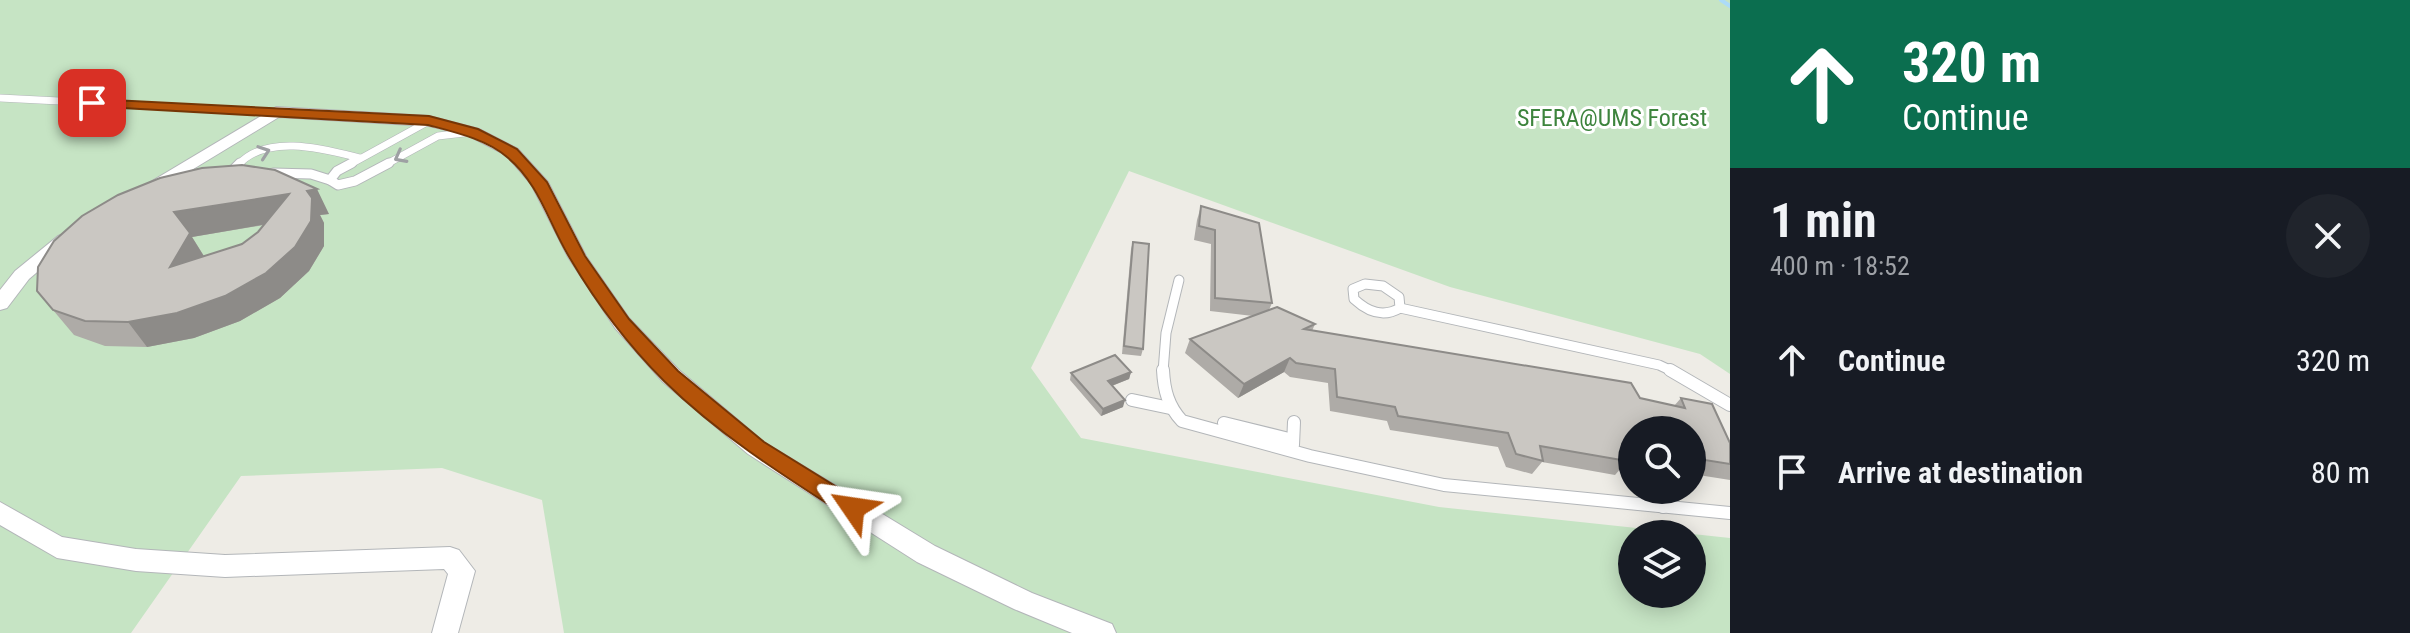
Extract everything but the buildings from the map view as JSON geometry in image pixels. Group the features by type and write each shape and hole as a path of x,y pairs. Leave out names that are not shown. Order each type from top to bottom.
{"street":[{"path":"128,200 276,112 429,121 473,132 512,152 539,182 577,257 622,323 671,376 756,448 926,554 1023,601 1103,633"},
{"path":"0,303 22,275 76,233"},
{"path":"0,512 57,547 136,560 225,566 450,558 462,571 445,633"}],"lane":[{"path":"0,98 276,112"},
{"path":"330,180 337,171 429,121"},
{"path":"360,158 323,149 283,146 238,162 234,169 311,174 338,185 355,181 438,136 473,132"},
{"path":"1179,280 1162,359 1170,408 1182,421 1224,424 1293,446 1444,485 1730,513"},
{"path":"1400,308 1399,297 1387,288 1371,283 1353,289 1354,299 1374,312 1390,314 1400,308 1659,365 1690,379 1730,405"},
{"path":"1132,400 1170,408"},
{"path":"1293,446 1294,422"}],"green space":[{"name":"SFERA@UMS Forest","path":"0,0 1730,0 1730,374 1700,354 1450,287 1129,171 1031,368 1081,438 1439,507 1618,526 1618,608 1706,608 1706,535 1730,538 1730,633 564,633 542,500 442,468 241,476 131,633 0,633"}],"waterway":[{"path":"1721,0 1730,6"}],"route":[{"path":"92,103 429,121 473,132 512,152 539,182 577,257 622,323 671,376 756,448 853,508"}]}
